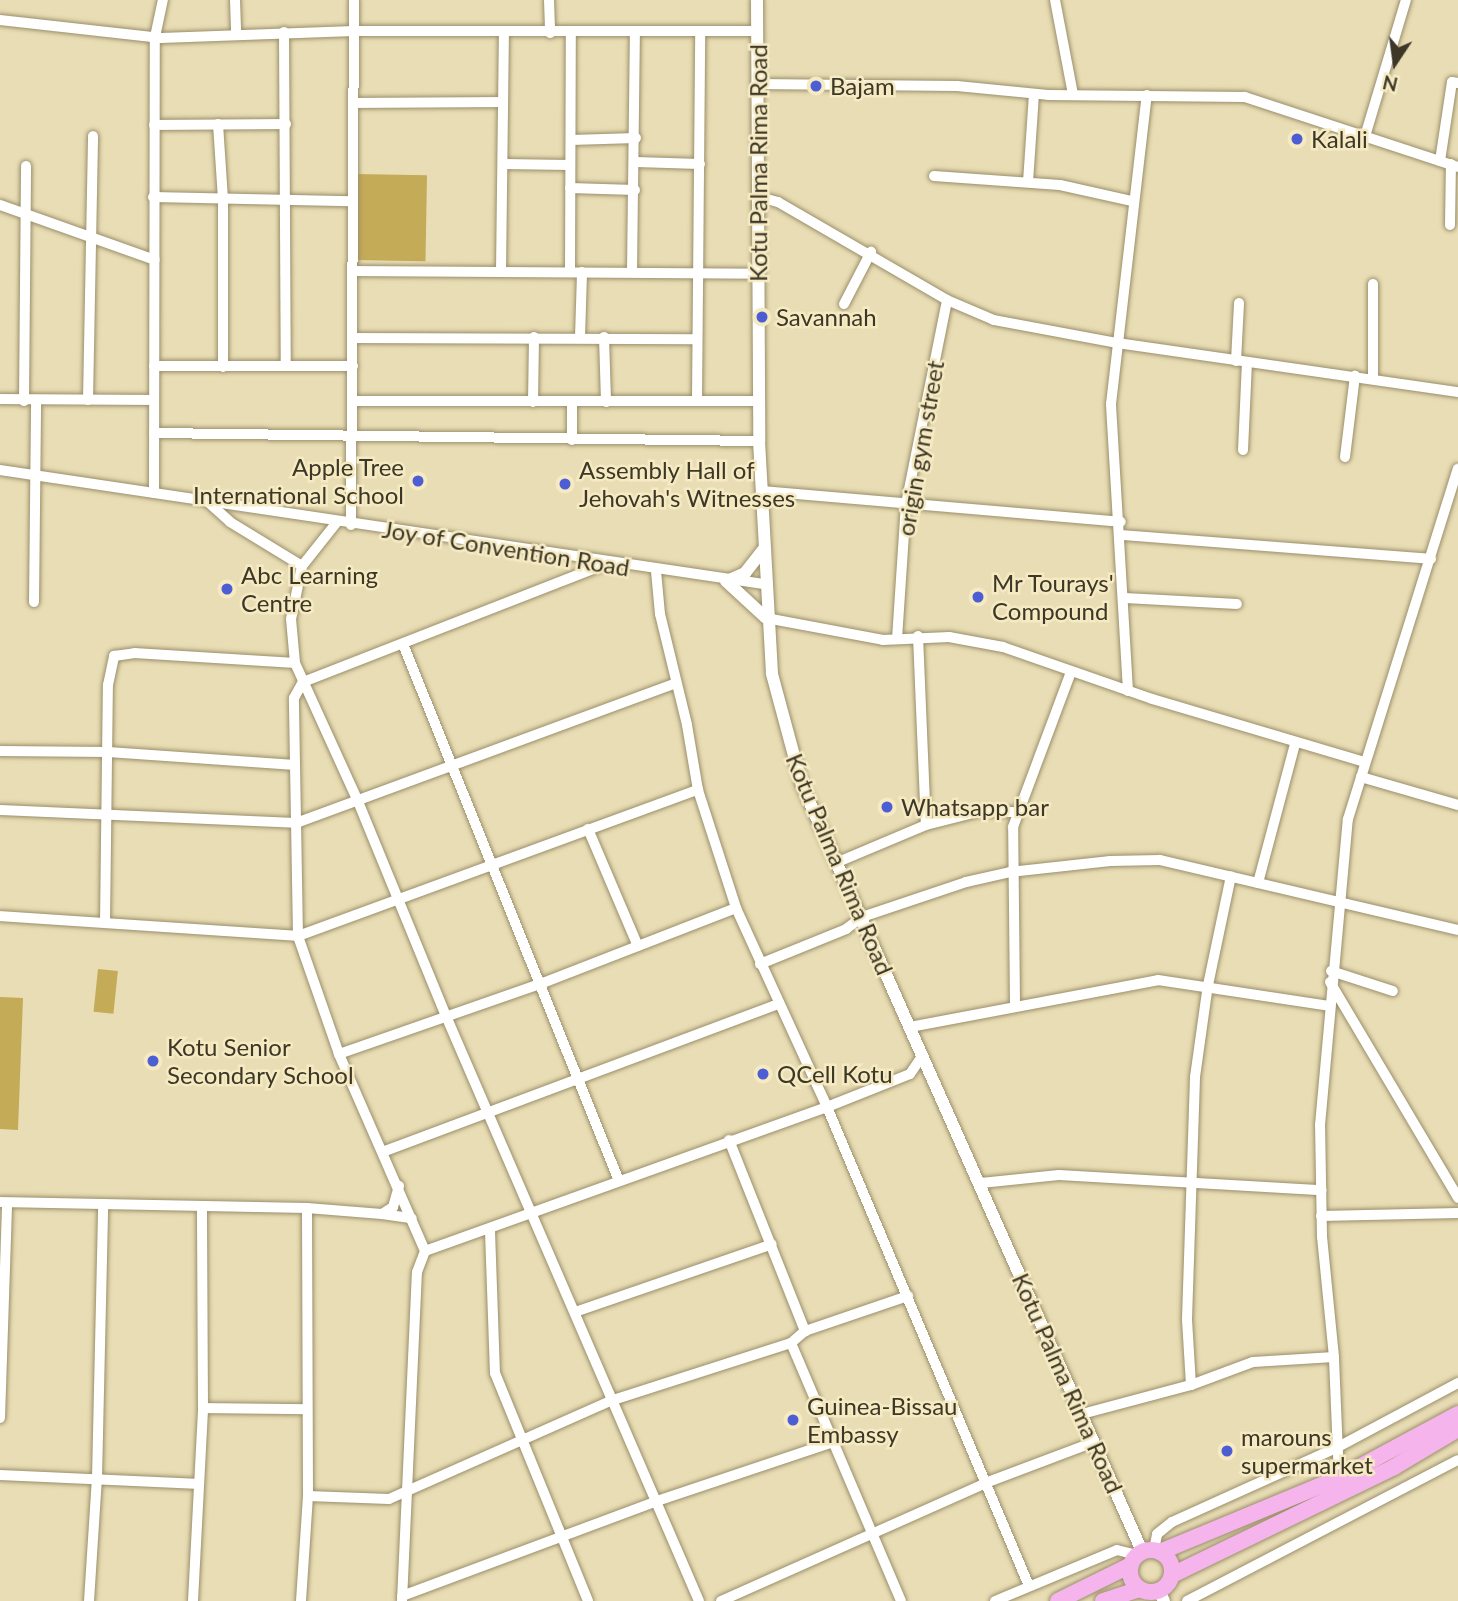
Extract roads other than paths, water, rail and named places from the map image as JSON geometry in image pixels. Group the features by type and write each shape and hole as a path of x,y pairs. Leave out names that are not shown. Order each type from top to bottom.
{"main road":[{"path":"1058,1601 1145,1554 1339,1478 1458,1414"},
{"path":"1172,1575 1394,1467 1458,1429"},
{"path":"1145,1554 1169,1560 1172,1575 1162,1596 1140,1589 1131,1577 1145,1554"},
{"path":"1103,1601 1140,1589"}],"street":[{"path":"154,493 155,37 163,0"},
{"path":"236,0 236,35"},
{"path":"351,524 354,271 351,201 355,0"},
{"path":"549,0 550,33"},
{"name":"Kotu Palma Rima Road","path":"757,0 760,441 764,584 772,674 788,741 802,785 1145,1554"},
{"path":"1055,0 1073,94"},
{"path":"1366,133 1406,0"},
{"path":"0,20 155,37 354,31 572,34 758,31"},
{"path":"284,32 286,366"},
{"path":"501,272 504,32"},
{"path":"697,400 700,33"},
{"path":"570,272 572,34"},
{"path":"632,271 636,162 635,34"},
{"path":"1450,225 1452,82 1458,83"},
{"path":"756,84 957,86 1034,93 1245,97 1366,133 1449,164"},
{"path":"1028,181 1034,93"},
{"path":"1128,691 1122,535 1111,404 1132,201 1147,95"},
{"path":"353,103 503,102"},
{"path":"218,124 223,199 223,367"},
{"path":"154,125 286,124"},
{"path":"88,400 89,235 93,136"},
{"path":"571,140 636,138"},
{"path":"636,162 700,164"},
{"path":"502,164 570,165"},
{"path":"26,166 30,400 37,476 34,602"},
{"path":"934,176 1028,181 1132,201"},
{"path":"570,188 635,190"},
{"path":"153,197 285,203 351,201"},
{"path":"759,197 779,202 871,252 947,300 1016,326 1241,362 1373,378 1458,392"},
{"path":"0,205 155,260"},
{"path":"844,303 871,252"},
{"path":"354,271 699,271 758,274"},
{"path":"580,337 582,272"},
{"path":"1373,284 1373,378"},
{"name":"origin gym street","path":"897,639 906,504 947,300"},
{"path":"1239,303 1243,450"},
{"path":"533,402 534,337"},
{"path":"604,337 606,402"},
{"path":"353,338 697,339"},
{"path":"154,366 352,366"},
{"path":"1345,457 1354,376"},
{"path":"0,399 154,400"},
{"path":"353,401 760,401"},
{"path":"572,402 572,440"},
{"path":"155,433 760,441"},
{"name":"Joy of Convention Road","path":"0,470 605,564 764,584"},
{"path":"1339,1478 1335,1357 1321,1216 1320,1125 1331,976 1348,819 1457,475"},
{"path":"761,491 1121,522"},
{"path":"207,501 230,522 302,566"},
{"path":"337,522 302,566 291,619 295,663 358,799 446,1016 575,1312 610,1401 657,1501 699,1601"},
{"path":"1122,535 1431,559"},
{"path":"763,550 745,573 726,581 766,618 897,639 918,636 1003,647 1128,691 1296,744 1366,762"},
{"path":"605,564 303,682 294,698 292,765 298,936 339,1054 400,1185 425,1251 417,1272 402,1598 657,1501 834,1442"},
{"path":"656,571 660,614 698,790 737,908 760,964 827,1107 988,1482 1009,1545 1029,1586"},
{"path":"1125,598 1237,604"},
{"path":"918,636 926,825"},
{"path":"403,644 619,1181"},
{"path":"105,923 109,814 107,685 114,656 135,653 295,663"},
{"path":"1015,1004 1010,872 1018,812 1070,672"},
{"path":"0,810 296,823 358,799 452,769 676,682"},
{"path":"1258,883 1296,744"},
{"path":"0,751 108,752 292,765"},
{"path":"1361,777 1458,805"},
{"path":"0,916 298,936 698,790"},
{"path":"838,862 926,825 981,811 1018,812"},
{"path":"588,829 638,946"},
{"path":"760,964 846,929 862,917 1010,872 1160,860 1340,900 1458,930"},
{"path":"1191,1385 1188,1319 1195,1077 1208,985 1231,876"},
{"path":"339,1054 540,984 737,908"},
{"path":"1331,976 1393,991"},
{"path":"1331,976 1458,1198"},
{"path":"910,1027 1015,1004 1158,980 1208,985 1329,1006"},
{"path":"385,1151 779,1004"},
{"path":"425,1251 490,1231 532,1212 827,1107 910,1074 923,1055"},
{"path":"729,1140 806,1331"},
{"path":"981,1183 1059,1175 1322,1190"},
{"path":"382,1214 393,1207 400,1185"},
{"path":"0,1418 4,1202 307,1208 412,1218"},
{"path":"89,1601 97,1478 103,1204"},
{"path":"193,1601 195,1484 203,1408 202,1207"},
{"path":"301,1601 308,1496 307,1208"},
{"path":"1321,1216 1458,1213"},
{"path":"490,1231 495,1373 588,1601"},
{"path":"575,1312 772,1244"},
{"path":"308,1496 389,1499 610,1401 791,1343 806,1331 908,1296"},
{"path":"791,1343 874,1532 901,1601"},
{"path":"1082,1414 1191,1385 1253,1362 1335,1357"},
{"path":"995,1601 1117,1550 1145,1554 1157,1534 1172,1522 1338,1447 1458,1383"},
{"path":"203,1408 306,1409"},
{"path":"721,1601 988,1482 1094,1442"},
{"path":"1187,1601 1458,1460"},
{"path":"0,1475 195,1484"}],"place":[{"name":"Bajam","path":"816,86"},
{"name":"Kalali","path":"1297,139"},
{"name":"Savannah","path":"762,317"},
{"name":"Apple Tree International School","path":"418,481"},
{"name":"Assembly Hall of Jehovah's Witnesses","path":"565,484"},
{"name":"Abc Learning Centre","path":"227,589"},
{"name":"Mr Tourays' Compound","path":"978,597"},
{"name":"Whatsapp bar","path":"887,807"},
{"name":"Kotu Senior Secondary School","path":"153,1061"},
{"name":"QCell Kotu","path":"763,1074"},
{"name":"Guinea-Bissau Embassy","path":"793,1420"},
{"name":"marouns supermarket","path":"1227,1451"}]}
